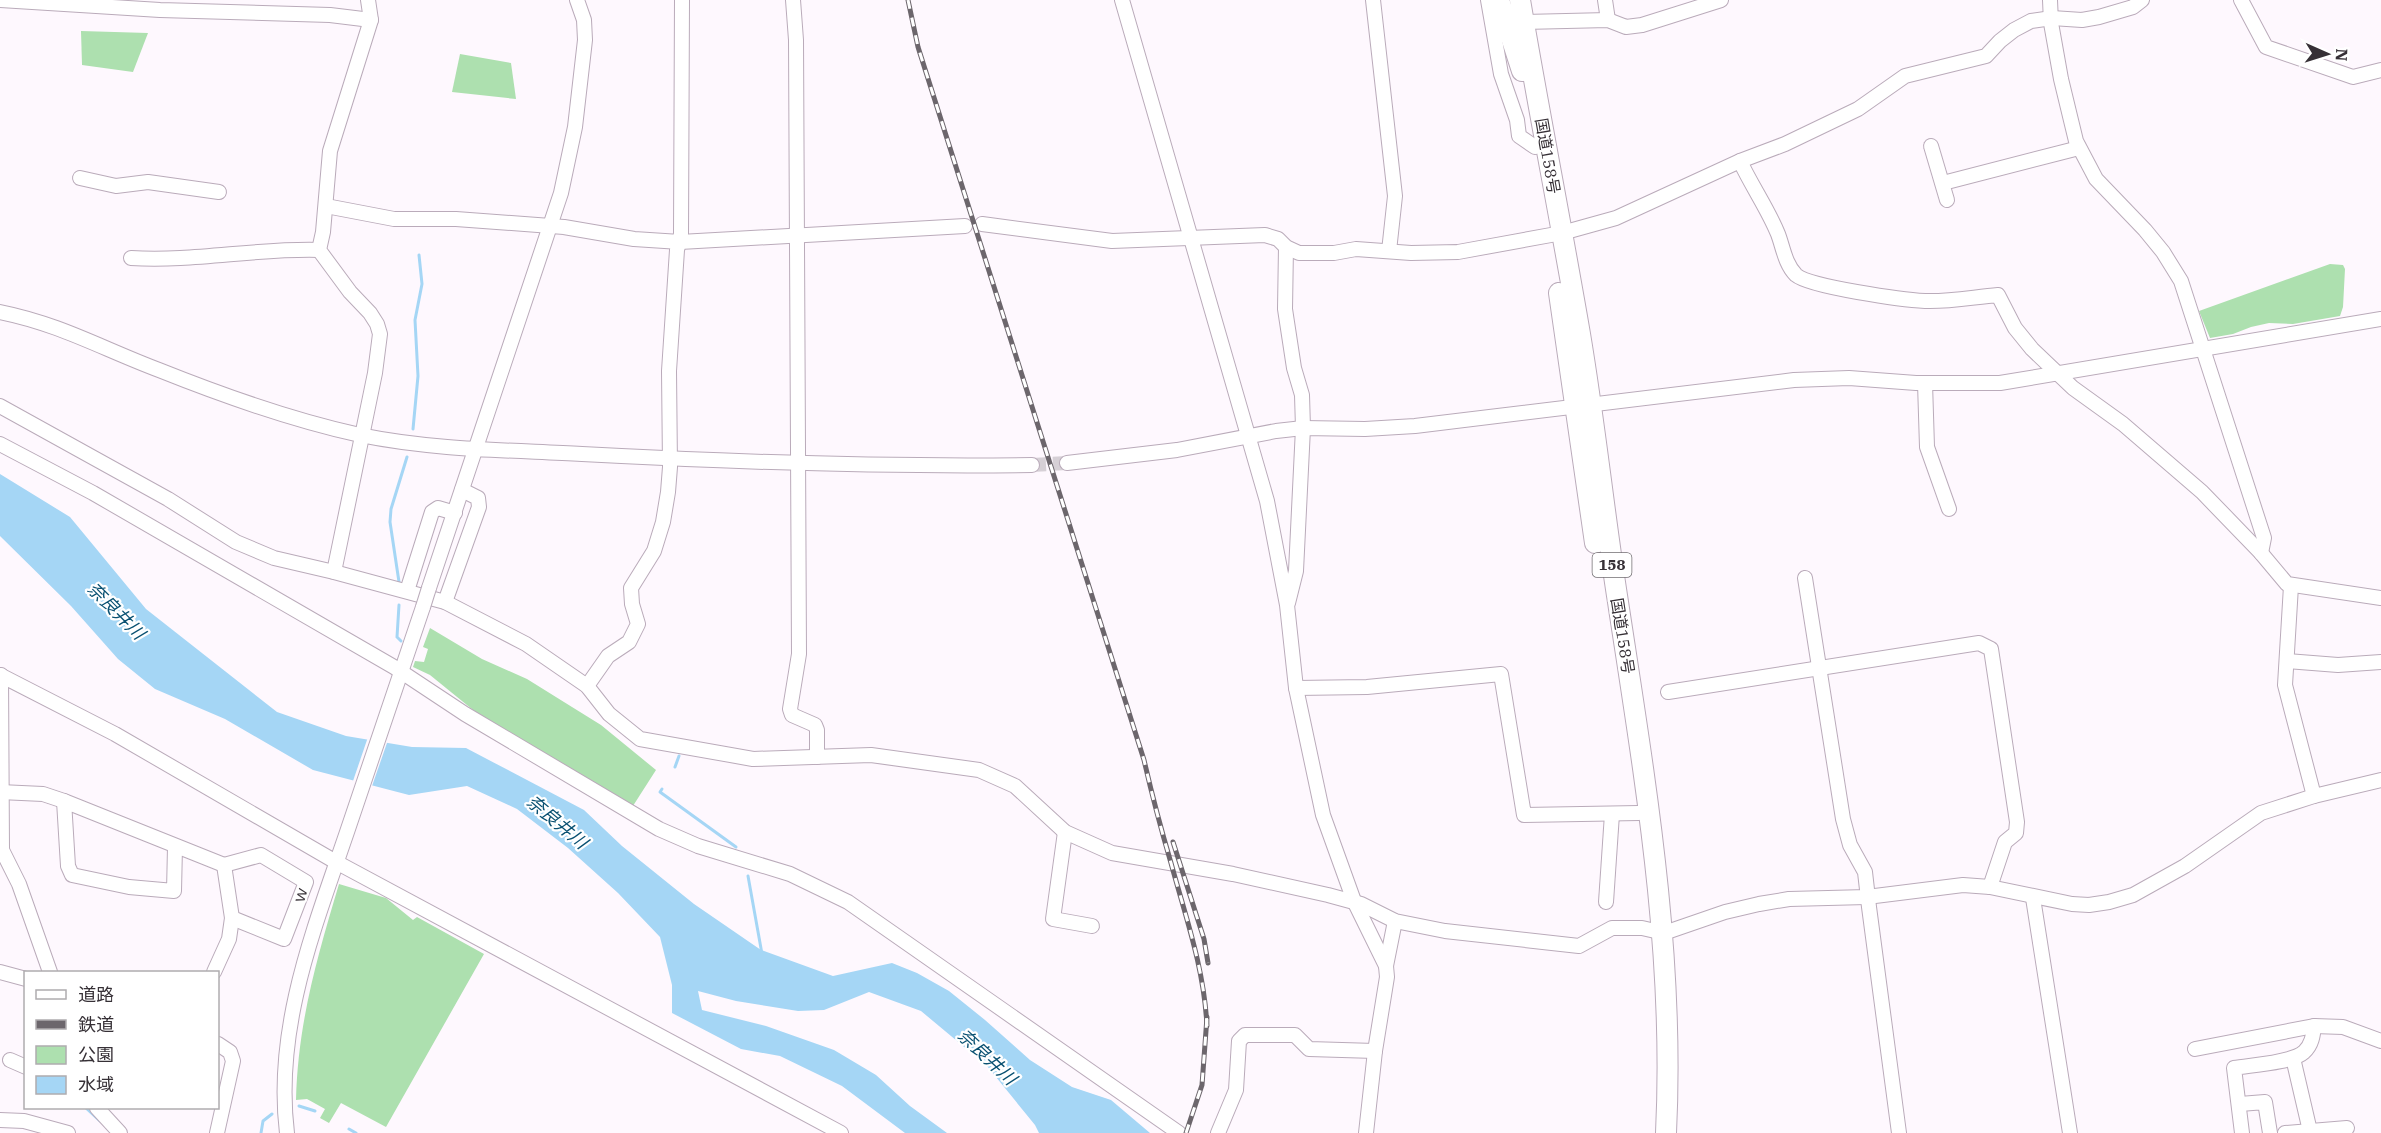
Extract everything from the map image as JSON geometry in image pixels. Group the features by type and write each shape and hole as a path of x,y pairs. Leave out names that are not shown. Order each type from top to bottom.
{"highway":[{"path":"1499,0 1522,71"},
{"name":"国道158号","path":"1510,0 1535,147 1556,233"},
{"name":"国道158号","path":"1520,0 1583,405 1639,813 1658,932 1654,1133"},
{"name":"国道158号","path":"1583,405 1606,524 1650,805 1668,1063 1666,1133"}],"street":[{"path":"0,0 160,10 330,15 371,20"},
{"path":"334,572 375,373 380,334 377,324 318,250 326,206 330,151 371,20 368,0"},
{"path":"287,1133 285,1066 291,1011 297,987 337,859 551,227 568,164 584,57 584,21 577,0"},
{"path":"587,686 608,656 629,642 638,624 632,603 631,588 649,562 659,537 668,492 669,371 677,250 680,242 682,0"},
{"path":"793,0 796,40 795,235 799,654 790,709 792,715 815,725 818,730 817,757"},
{"path":"1122,0 1189,238 1267,501 1287,605 1296,688 1323,815 1354,902 1386,966"},
{"path":"1373,0 1395,196 1389,251"},
{"path":"1488,0 1501,74 1517,120 1519,136 1535,147"},
{"path":"1605,0 1608,20"},
{"path":"1524,22 1608,20 1626,27 1642,25 1721,0"},
{"path":"2050,0 2061,79 2079,148 2096,179 2117,199 2163,252 2181,281 2264,538 2261,553"},
{"path":"982,224 1112,241 1265,235 1278,239 1286,247 1299,253 1334,253 1356,249 1411,253 1458,252 1556,233 1616,218 1740,161 1785,144 1858,109 1905,76 1986,57 2000,40 2031,21 2052,18 2082,20 2099,17 2133,7 2142,0"},
{"path":"2241,0 2266,47 2353,77 2381,70"},
{"path":"1931,146 1947,200"},
{"path":"1943,183 2079,148"},
{"path":"1740,161 1752,188 1777,232 1789,265 1798,276 1807,281 1833,287 1925,301 1998,295 2008,317 2023,339 2073,388 2123,424 2182,474 2291,586 2381,598"},
{"path":"80,178 116,186 148,182 219,192"},
{"path":"326,206 394,219 456,219 680,242 965,226"},
{"path":"1286,247 1285,309 1294,368 1302,395 1303,428 1296,571 1291,597 1287,605"},
{"path":"131,258 156,259 288,249 318,250"},
{"path":"0,312 61,328 157,370 269,411 362,435 420,444 797,464 1032,465"},
{"path":"1067,463 1177,450 1303,428 1365,429 1415,426 1794,380 1849,378 1925,383 2000,383 2381,319"},
{"path":"1925,383 1927,447 1949,509"},
{"path":"0,406 168,499 236,542 274,558 445,602 526,644 587,686 609,714 640,739 753,759 871,755 979,770 1015,786 1065,832 1112,852 1233,874 1354,902 1395,921 1445,931 1579,946 1612,928 1658,932 1725,912 1789,899 1868,897 1963,885 1990,887 2089,906 2109,903 2133,894 2185,866 2251,818 2271,809 2314,796 2381,780"},
{"path":"0,444 93,493 400,673 659,829 698,846 790,874 848,902 1179,1133"},
{"path":"445,602 479,507 478,498 462,490"},
{"path":"406,591 432,512 438,508 454,513"},
{"path":"1805,578 1843,819 1850,845 1865,872 1899,1133"},
{"path":"2291,586 2285,684 2314,796"},
{"path":"1668,692 1979,643 1991,649 2017,822 2016,833 2005,842 1990,887"},
{"path":"2287,661 2338,665 2381,662"},
{"path":"1296,688 1366,687 1502,674 1524,815 1639,813"},
{"path":"50,971 19,884 1,850 0,675 115,734 337,859 841,1133"},
{"path":"0,792 43,794 224,865 232,918 229,939 214,971"},
{"path":"64,801 68,866 72,875 129,886 174,891 175,847"},
{"path":"1606,902 1612,814"},
{"path":"1065,832 1053,919 1092,926"},
{"name":"ｗ","path":"224,865 261,855 306,882 284,939 232,918"},
{"path":"2033,897 2070,1133"},
{"path":"1366,1133 1375,1051 1387,976 1386,966 1395,921"},
{"path":"0,972 24,978"},
{"path":"2195,1049 2314,1026 2343,1027 2381,1041"},
{"path":"2242,1133 2234,1068 2293,1058 2306,1051 2312,1040 2314,1026"},
{"path":"1218,1133 1236,1090 1239,1041 1245,1035 1295,1035 1309,1049 1375,1051"},
{"path":"217,1133 233,1060 230,1052 219,1045"},
{"path":"2293,1058 2310,1131"},
{"path":"10,1060 24,1066"},
{"path":"2240,1104 2265,1102 2270,1133"},
{"path":"100,1109 120,1133"},
{"path":"0,1120 24,1121 68,1133"},
{"path":"2285,1133 2347,1128"}],"green space":[{"path":"81,31 148,33 133,72 82,65"},
{"path":"460,54 511,63 516,99 452,92"},
{"path":"2330,264 2343,265 2345,269 2343,307 2340,316 2293,324 2269,323 2210,338 2199,311"},
{"path":"430,628 482,659 527,679 601,725 656,770 631,809 478,714 430,675 413,667 415,661 424,662 428,649 423,647"},
{"path":"339,884 386,898 413,920 417,917 484,954 386,1127 341,1103 329,1123 320,1118 325,1109 307,1099 296,1100 300,1044 310,990"}],"water":[{"name":"奈良井川","path":"0,474 70,517 146,609 277,712 346,736 412,747 466,748 584,810 622,846 694,904 761,950 833,976 892,963 917,973 949,991 1030,1060 1072,1087 1111,1100 1150,1133 1039,1133 987,1066 921,1011 869,992 824,1010 798,1011 736,1001 698,991 702,1010 766,1026 834,1050 876,1075 910,1106 947,1133 905,1133 842,1086 780,1056 741,1049 672,1013 672,985 660,937 618,893 568,848 517,809 467,786 409,795 313,770 225,719 155,689 118,659 71,606 0,536"}],"pier":[{"path":"368,737 388,740 371,789 352,784"}],"waterway":[{"path":"413,429 418,376 415,320 422,284 419,255"},
{"path":"399,582 390,522 391,509 407,457"},
{"path":"399,605 397,637 401,641"},
{"path":"675,767 679,756"},
{"path":"662,789 660,792 736,847"},
{"path":"748,876 762,954"},
{"path":"299,1106 315,1111"},
{"path":"87,1109 100,1121"},
{"path":"261,1133 263,1121 272,1114"},
{"path":"349,1129 356,1133"}],"tunnel":[{"path":"1032,465 1067,463"}],"railway":[{"path":"908,0 918,47 1144,760 1194,943 1207,1026"},
{"path":"1173,842 1204,939 1208,963"},
{"path":"1186,1133 1202,1085 1207,1017"}]}
